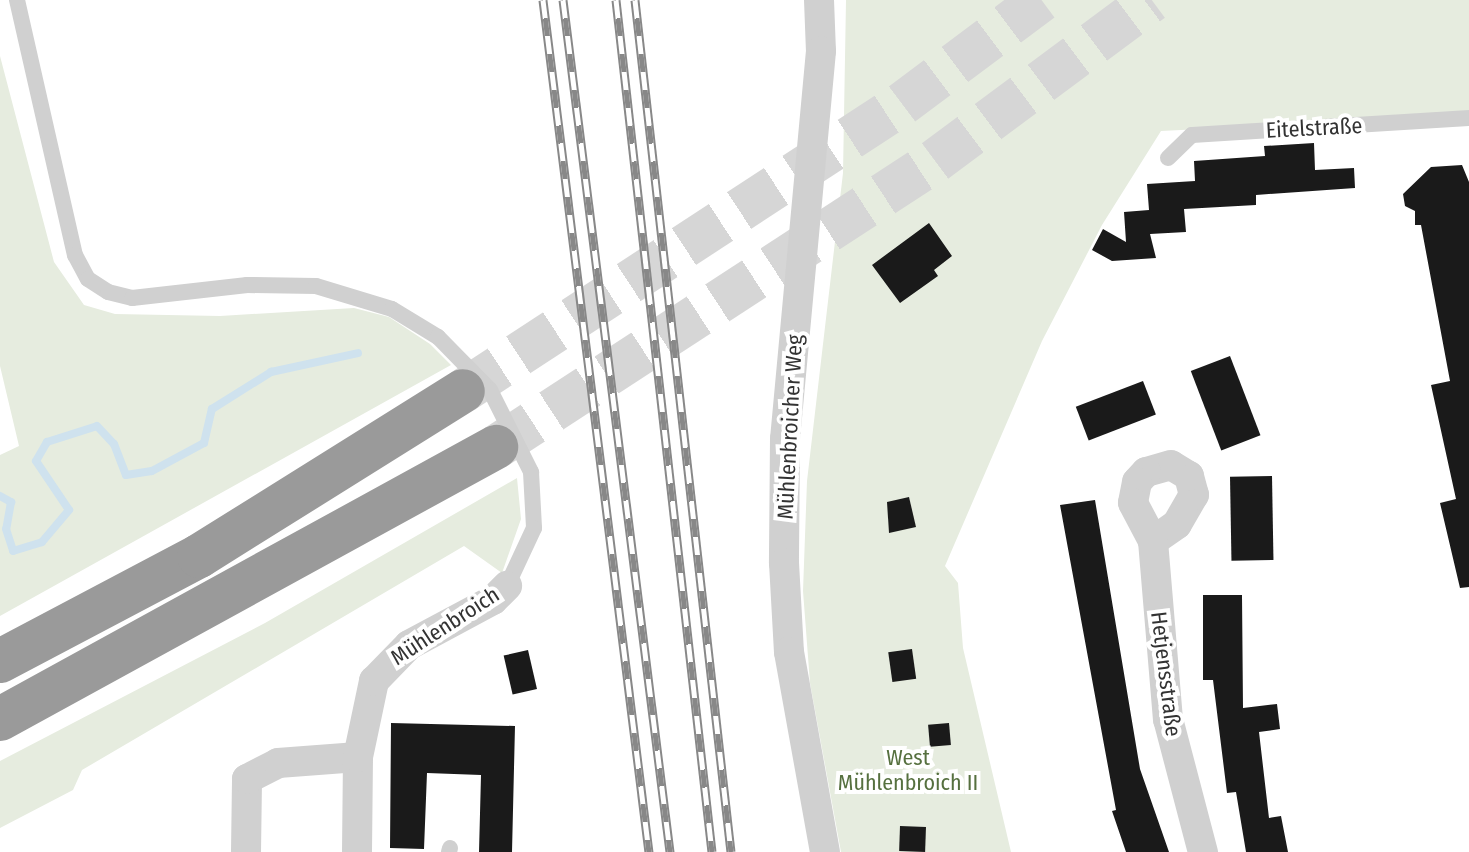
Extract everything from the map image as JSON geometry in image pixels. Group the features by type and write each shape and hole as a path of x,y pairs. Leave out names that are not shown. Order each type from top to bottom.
{"highway":[{"path":"0,661 199,556 463,391"},
{"path":"0,719 496,447"}],"street":[{"name":"Mühlenbroicher Weg","path":"819,0 821,51 785,439 784,563 789,652 825,852"},
{"name":"Hetjensstraße","path":"1153,541 1168,719 1203,852"},
{"name":"Mühlenbroich","path":"357,852 358,757 365,703 380,671 409,645 493,600 507,586"},
{"path":"246,852 247,779 278,763 358,757"}],"lane":[{"path":"17,0 75,255 88,279 108,292 132,298 247,285 316,286 392,309 438,337 490,390 531,472 534,528 507,586"},
{"name":"Eitelstraße","path":"1168,158 1192,135 1469,118"}],"green space":[{"name":"West Mühlenbroich II","path":"846,0 1469,0 1469,116 1161,131 1102,225 1042,341 945,566 958,583 963,648 1011,852 841,852 810,683 803,591 807,481 843,173"},
{"path":"0,56 54,262 84,305 115,314 220,316 354,308 389,317 430,344 451,365 0,616 0,455 19,446 0,366"},
{"path":"517,478 521,519 502,573 464,546 82,770 73,790 0,828 0,761 265,623"}],"building":[{"path":"1314,143 1315,170 1354,168 1355,188 1256,195 1256,205 1184,209 1186,232 1150,234 1156,258 1112,261 1092,250 1103,229 1126,242 1124,212 1149,210 1147,184 1195,181 1194,161 1265,156 1264,146"},
{"path":"1462,165 1469,182 1469,587 1460,588 1440,503 1456,499 1431,385 1450,381 1421,225 1415,225 1415,211 1405,206 1403,194 1431,167"},
{"path":"929,223 952,256 934,270 938,276 900,303 872,265"},
{"path":"1230,356 1260,435 1221,450 1191,371"},
{"path":"1143,381 1156,415 1089,440 1076,407"},
{"path":"1272,476 1273,560 1231,561 1230,477"},
{"path":"909,497 916,527 889,533 887,502"},
{"path":"1095,500 1140,769 1169,852 1126,852 1112,811 1116,810 1060,505"},
{"path":"1203,595 1242,595 1243,708 1277,704 1280,729 1259,732 1269,818 1281,816 1288,852 1246,852 1236,792 1227,793 1213,680 1203,680"},
{"path":"912,649 916,679 892,682 888,652"},
{"path":"528,650 537,689 513,695 504,656"},
{"path":"391,723 515,726 512,852 479,852 481,775 427,773 424,849 390,848"},
{"path":"949,723 951,745 930,747 928,725"},
{"path":"900,826 926,827 925,852 899,851"}],"waterway":[{"path":"0,496 11,502 6,529 13,551 42,542 69,510 36,461 47,442 97,426 114,444 126,475 152,471 204,443 212,409 271,372 358,353"}],"tunnel":[{"path":"463,391 902,104 1041,0"},
{"path":"496,447 935,161 1152,0"}],"railway":[{"path":"543,0 649,852"},
{"path":"563,0 670,852"},
{"path":"616,0 712,852"},
{"path":"635,0 731,852"}]}
